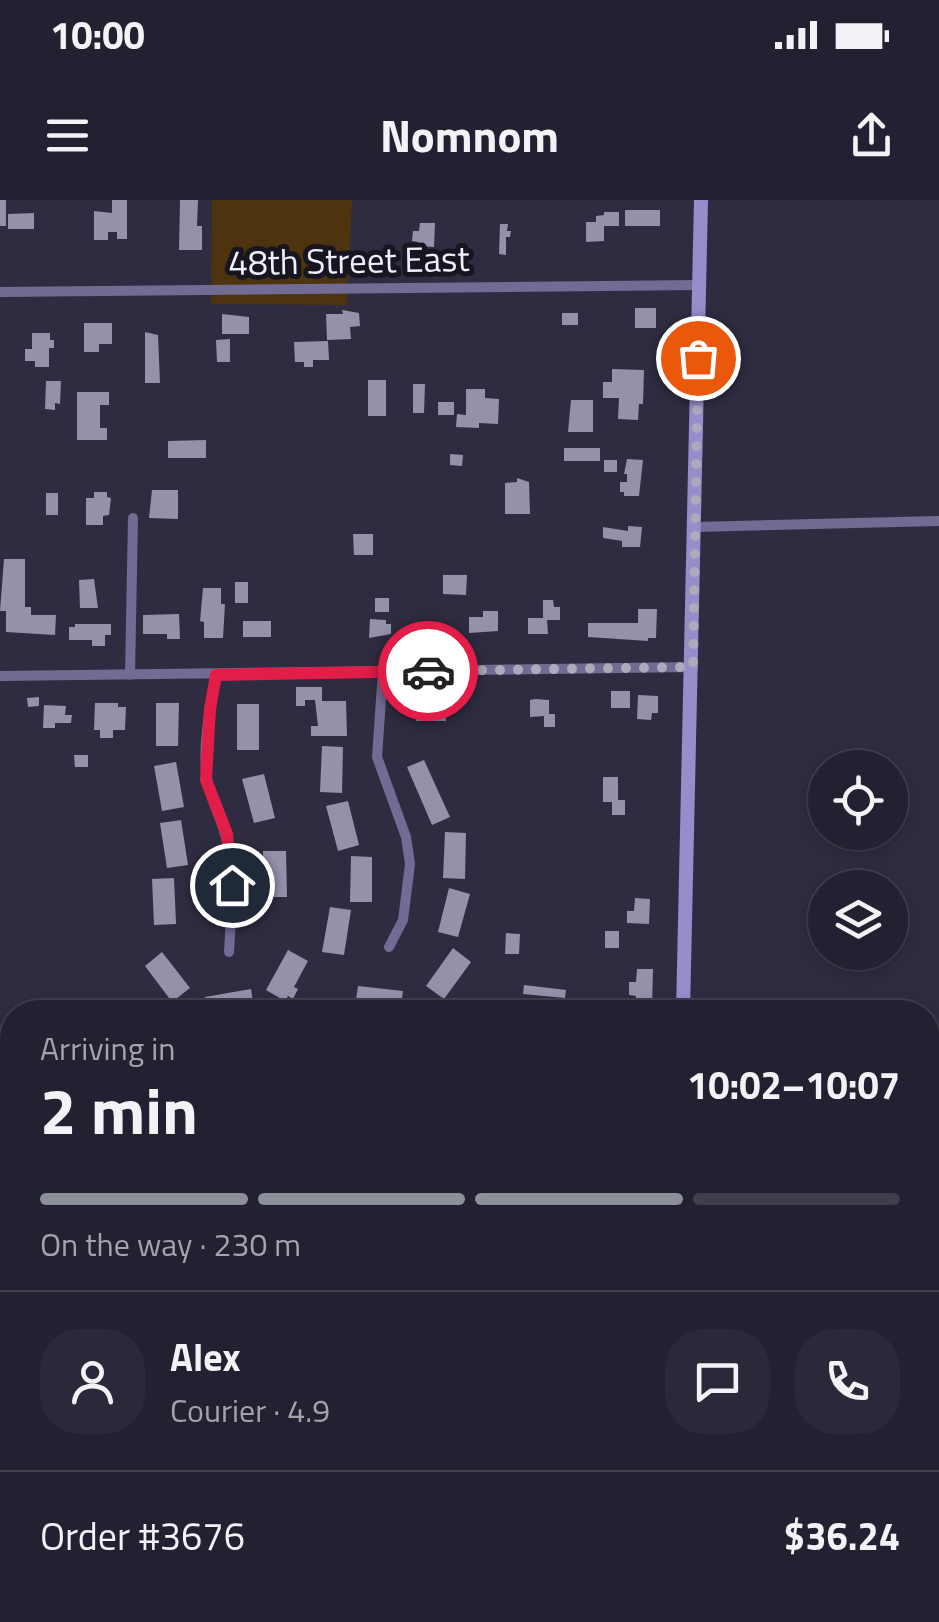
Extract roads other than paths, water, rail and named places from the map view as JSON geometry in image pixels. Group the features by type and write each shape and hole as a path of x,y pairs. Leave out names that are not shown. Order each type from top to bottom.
{"street":[{"path":"682,1000 702,200"},
{"name":"48th Street East","path":"0,292 699,284"},
{"path":"130,675 133,518"},
{"path":"696,526 939,521"},
{"path":"0,676 693,667"},
{"path":"383,672 377,757 406,836 410,864 403,920 389,947"},
{"path":"216,675 206,780 227,834 230,855 229,952"}]}
